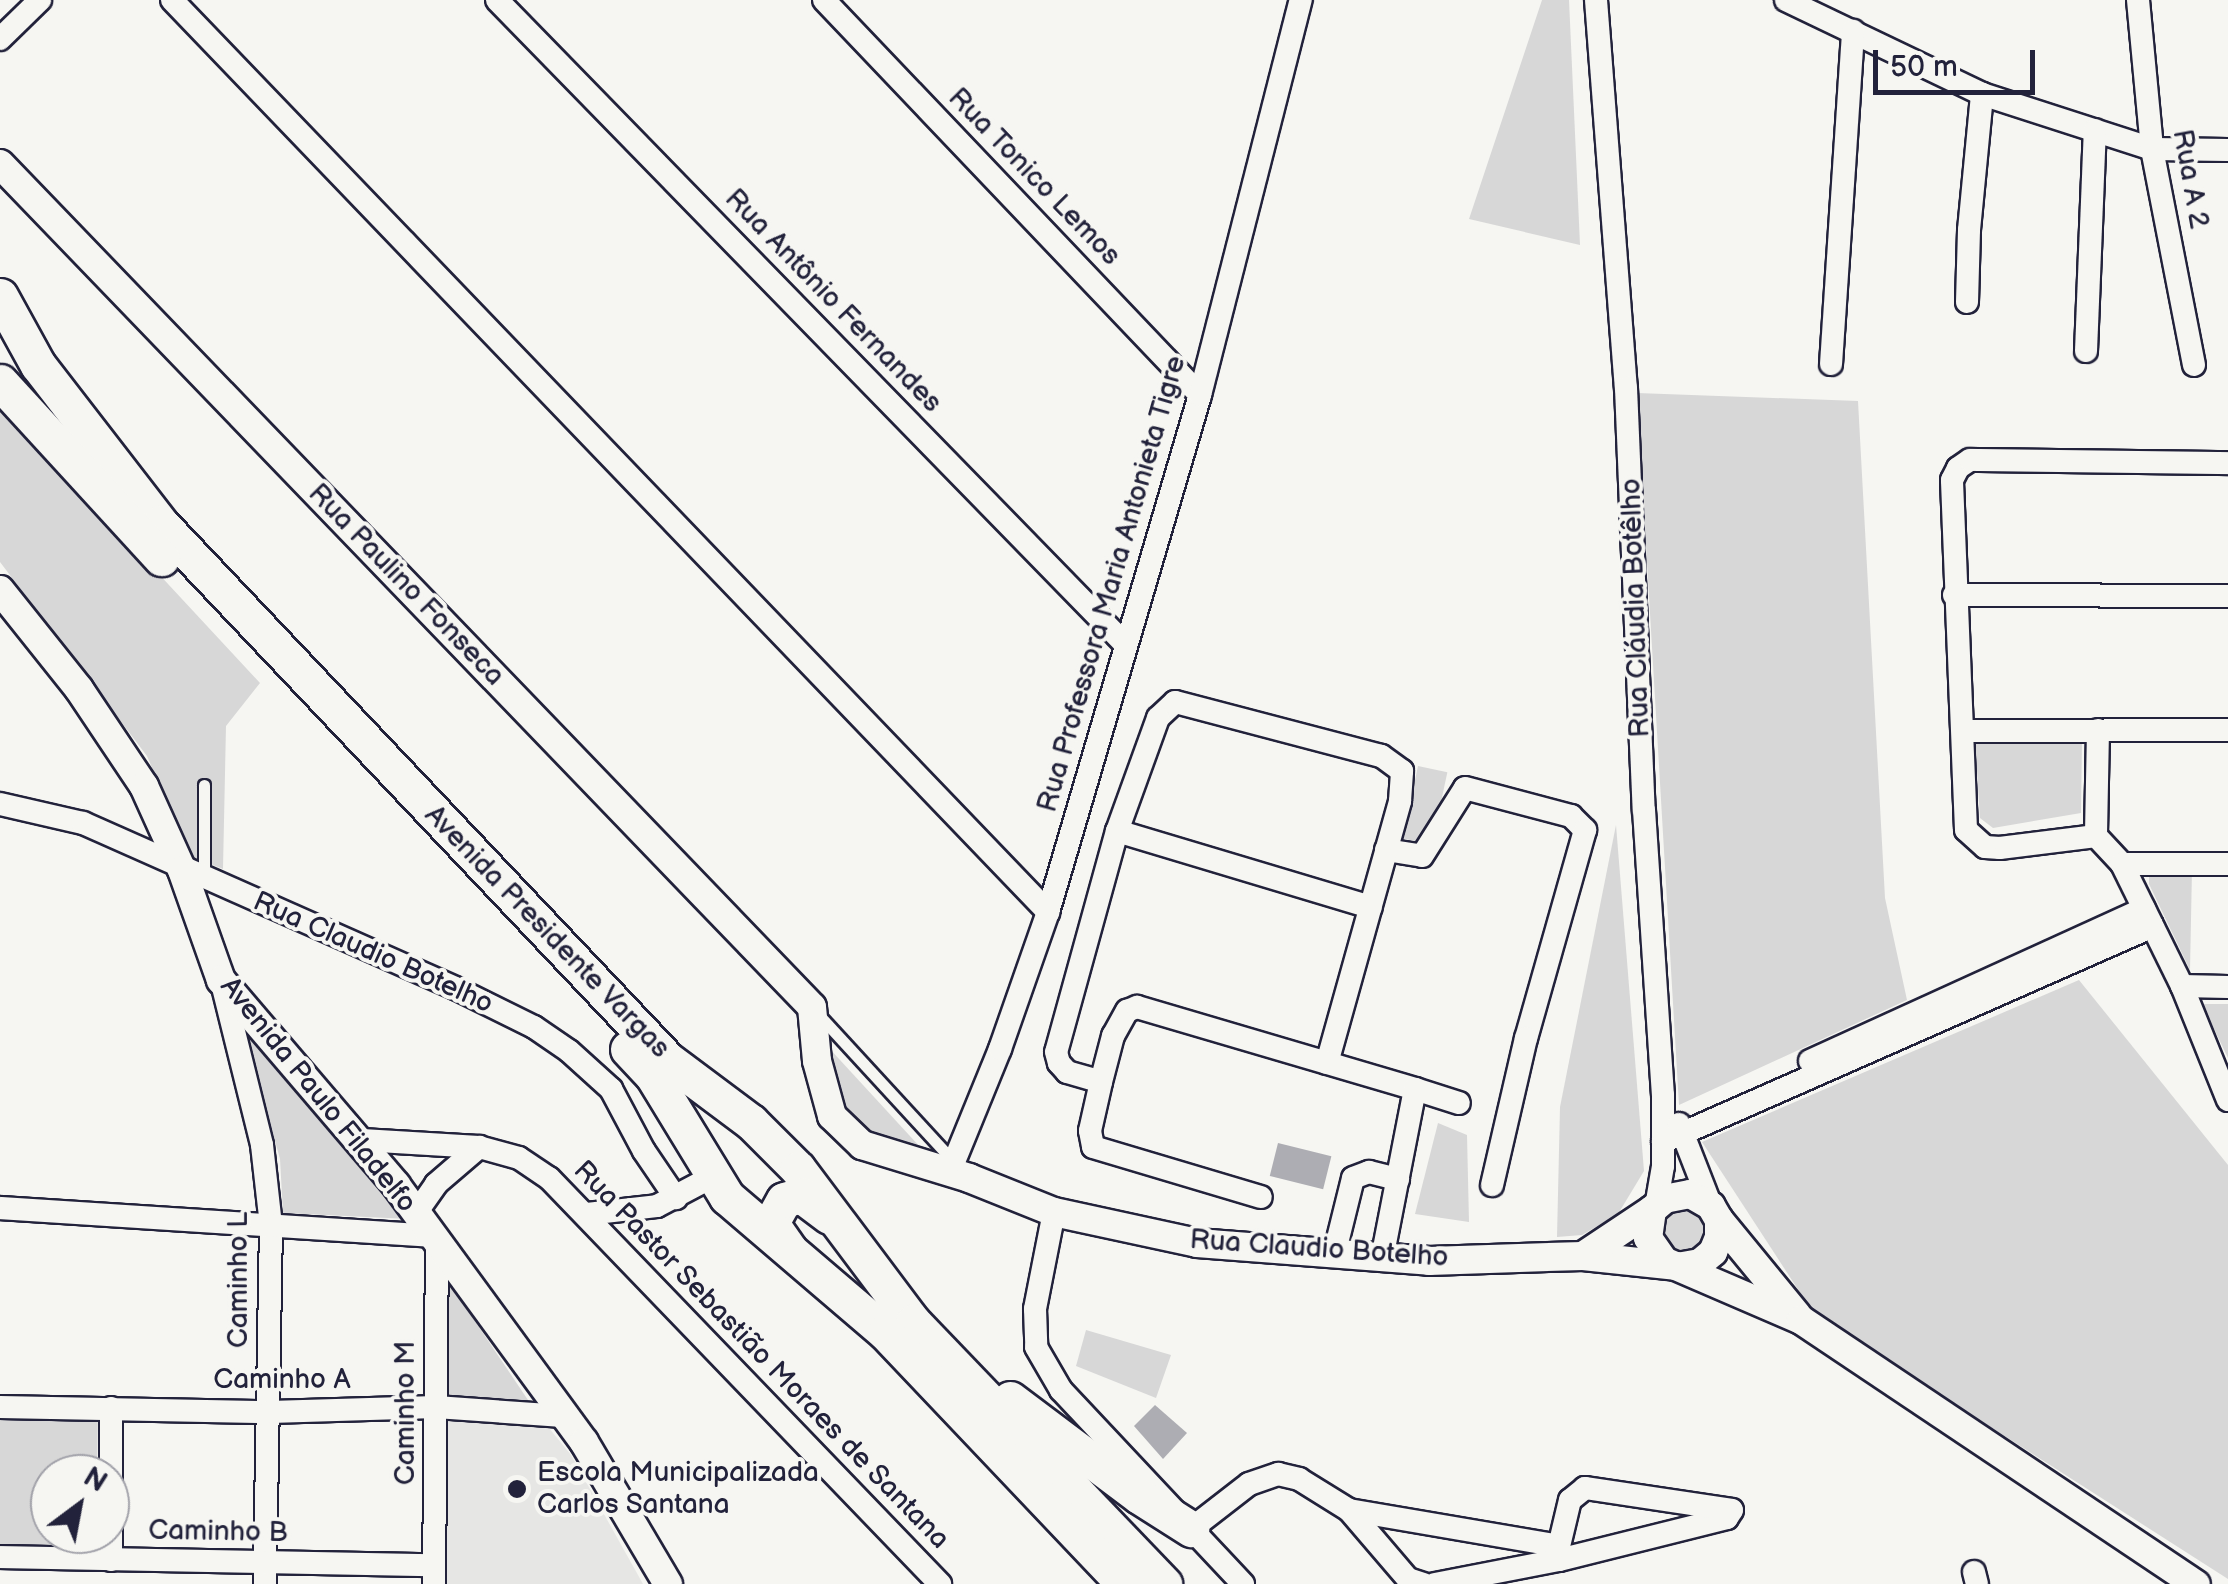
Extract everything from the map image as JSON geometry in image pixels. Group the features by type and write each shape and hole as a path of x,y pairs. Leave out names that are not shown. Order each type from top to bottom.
{"main road":[{"name":"Avenida Presidente Vargas","path":"0,296 38,365 160,523 668,1060 752,1122 798,1169 877,1277 938,1348 1164,1584"},
{"name":"Avenida Presidente Vargas","path":"0,382 653,1076 712,1177 743,1213 885,1332 1124,1584"},
{"path":"804,1267 771,1222 784,1200 801,1195 813,1201 848,1234"},
{"path":"938,1348 1191,1529"}],"street":[{"path":"0,39 40,0"},
{"path":"172,0 1048,912"},
{"name":"Rua Antônio Fernandes","path":"497,0 1126,644"},
{"name":"Rua Tonico Lemos","path":"824,0 1200,395"},
{"name":"Rua Professora Maria Antonieta Tigre","path":"957,1171 1048,912 1200,395 1301,0"},
{"name":"Rua Cláudia Botêlho","path":"1596,0 1626,388 1644,810 1663,1095 1672,1132 1654,1208"},
{"path":"1786,0 1982,94 2152,149 2228,150"},
{"name":"Rua A 2","path":"2138,0 2152,149 2194,366"},
{"path":"1831,364 1853,31"},
{"path":"1967,302 1968,230 1982,94"},
{"path":"2086,350 2095,130"},
{"name":"Rua Paulino Fonseca","path":"0,164 812,1007"},
{"path":"2096,836 2000,848 1972,839 1966,830 1952,480 1958,468 1970,460 2228,463"},
{"name":"Avenida Paulo Filadelfo","path":"0,590 63,666 144,786 193,874 221,980 362,1140 617,1492 668,1584"},
{"path":"1954,595 2228,596"},
{"path":"1101,1082 1068,1072 1056,1052 1117,831 1158,718 1175,702 1381,756 1402,771 1404,780 1328,1063"},
{"path":"2098,730 2096,836 2122,864 2182,986 2228,1100"},
{"path":"1964,731 2228,730"},
{"path":"1386,850 1422,856 1465,788 1571,816 1585,830 1526,1038 1492,1185"},
{"name":"Rua Claudio Botelho","path":"0,804 82,823 455,988 569,1050 611,1088 644,1151 676,1198"},
{"path":"1117,831 1371,907"},
{"path":"2122,864 2228,864"},
{"path":"1801,1320 1715,1213 1672,1132 2148,918"},
{"name":"Caminho L","path":"221,980 262,1145 271,1225 265,1574"},
{"path":"2182,986 2228,987"},
{"path":"1260,1197 1093,1147 1090,1132 1101,1082 1113,1036 1126,1011 1137,1006 1459,1103"},
{"path":"812,1007 817,1061 832,1116 862,1145 957,1171"},
{"path":"1382,1258 1415,1090"},
{"name":"Rua Pastor Sebastião Moraes de Santana","path":"362,1140 479,1147 520,1158 587,1214 940,1584"},
{"path":"0,1208 428,1231 436,1184 479,1147"},
{"name":"Rua Claudio Botelho","path":"957,1171 1054,1212 1197,1243 1430,1261 1584,1256 1680,1266 1801,1320 2196,1584"},
{"path":"1334,1255 1353,1178 1370,1172 1398,1179"},
{"path":"587,1214 630,1213 676,1198 712,1177"},
{"path":"1584,1256 1665,1198 1690,1194 1715,1213 1720,1237 1712,1252 1700,1263 1680,1266 1654,1251 1648,1224 1654,1208"},
{"path":"1054,1212 1035,1309 1036,1348 1061,1390 1243,1584"},
{"name":"Caminho M","path":"428,1231 436,1408 434,1575"},
{"name":"Caminho A","path":"0,1406 270,1412 436,1408 563,1416"},
{"path":"110,1408 110,1560"},
{"path":"1191,1529 1249,1484 1278,1474 1299,1479 1348,1510 1408,1580 1423,1584"},
{"path":"1435,1584 1726,1518 1732,1510 1585,1488 1570,1500 1559,1553"},
{"path":"1348,1510 1559,1553"},
{"name":"Caminho B","path":"0,1557 110,1560 265,1574 434,1575"}],"lane":[{"name":"Avenida Paulo Filadelfo","path":"193,874 204,786"},
{"name":"Rua Paulino Fonseca","path":"812,1007 957,1171"}],"shaded area":[{"path":"1542,0 1569,0 1580,245 1469,219"},
{"path":"1637,393 1858,401 1885,898 1907,1000 1679,1105"},
{"path":"0,403 260,683 226,726 223,869 190,856 147,756 0,562"},
{"path":"1975,738 2082,739 2081,813 1993,828 1980,818"},
{"path":"1418,766 1447,772 1432,845 1403,838"},
{"path":"1616,825 1644,1171 1618,1214 1582,1235 1557,1237 1560,1107"},
{"path":"2192,869 2190,970 2149,884 2149,875"},
{"path":"2079,980 2228,1165 2228,1579 1814,1314 1702,1142"},
{"path":"2202,1004 2228,1004 2228,1058"},
{"path":"242,1022 409,1219 283,1213 280,1159"},
{"path":"817,1035 932,1160 846,1130"},
{"path":"1438,1123 1467,1135 1469,1222 1415,1214"},
{"path":"1278,1143 1331,1156 1323,1189 1270,1176"},
{"path":"1679,1200 1703,1212 1706,1240 1681,1255 1652,1237 1666,1204"},
{"path":"448,1281 534,1409 445,1404"},
{"path":"1086,1330 1171,1355 1156,1398 1076,1366"},
{"path":"1155,1405 1187,1433 1163,1459 1134,1426"},
{"path":"0,1408 98,1411 97,1454 30,1454 30,1547 0,1546"},
{"name":"Escola Municipalizada Carlos Santana","path":"443,1417 544,1422 571,1455 643,1584 442,1584"}],"place":[{"name":"Escola Municipalizada Carlos Santana","path":"517,1489"}]}
